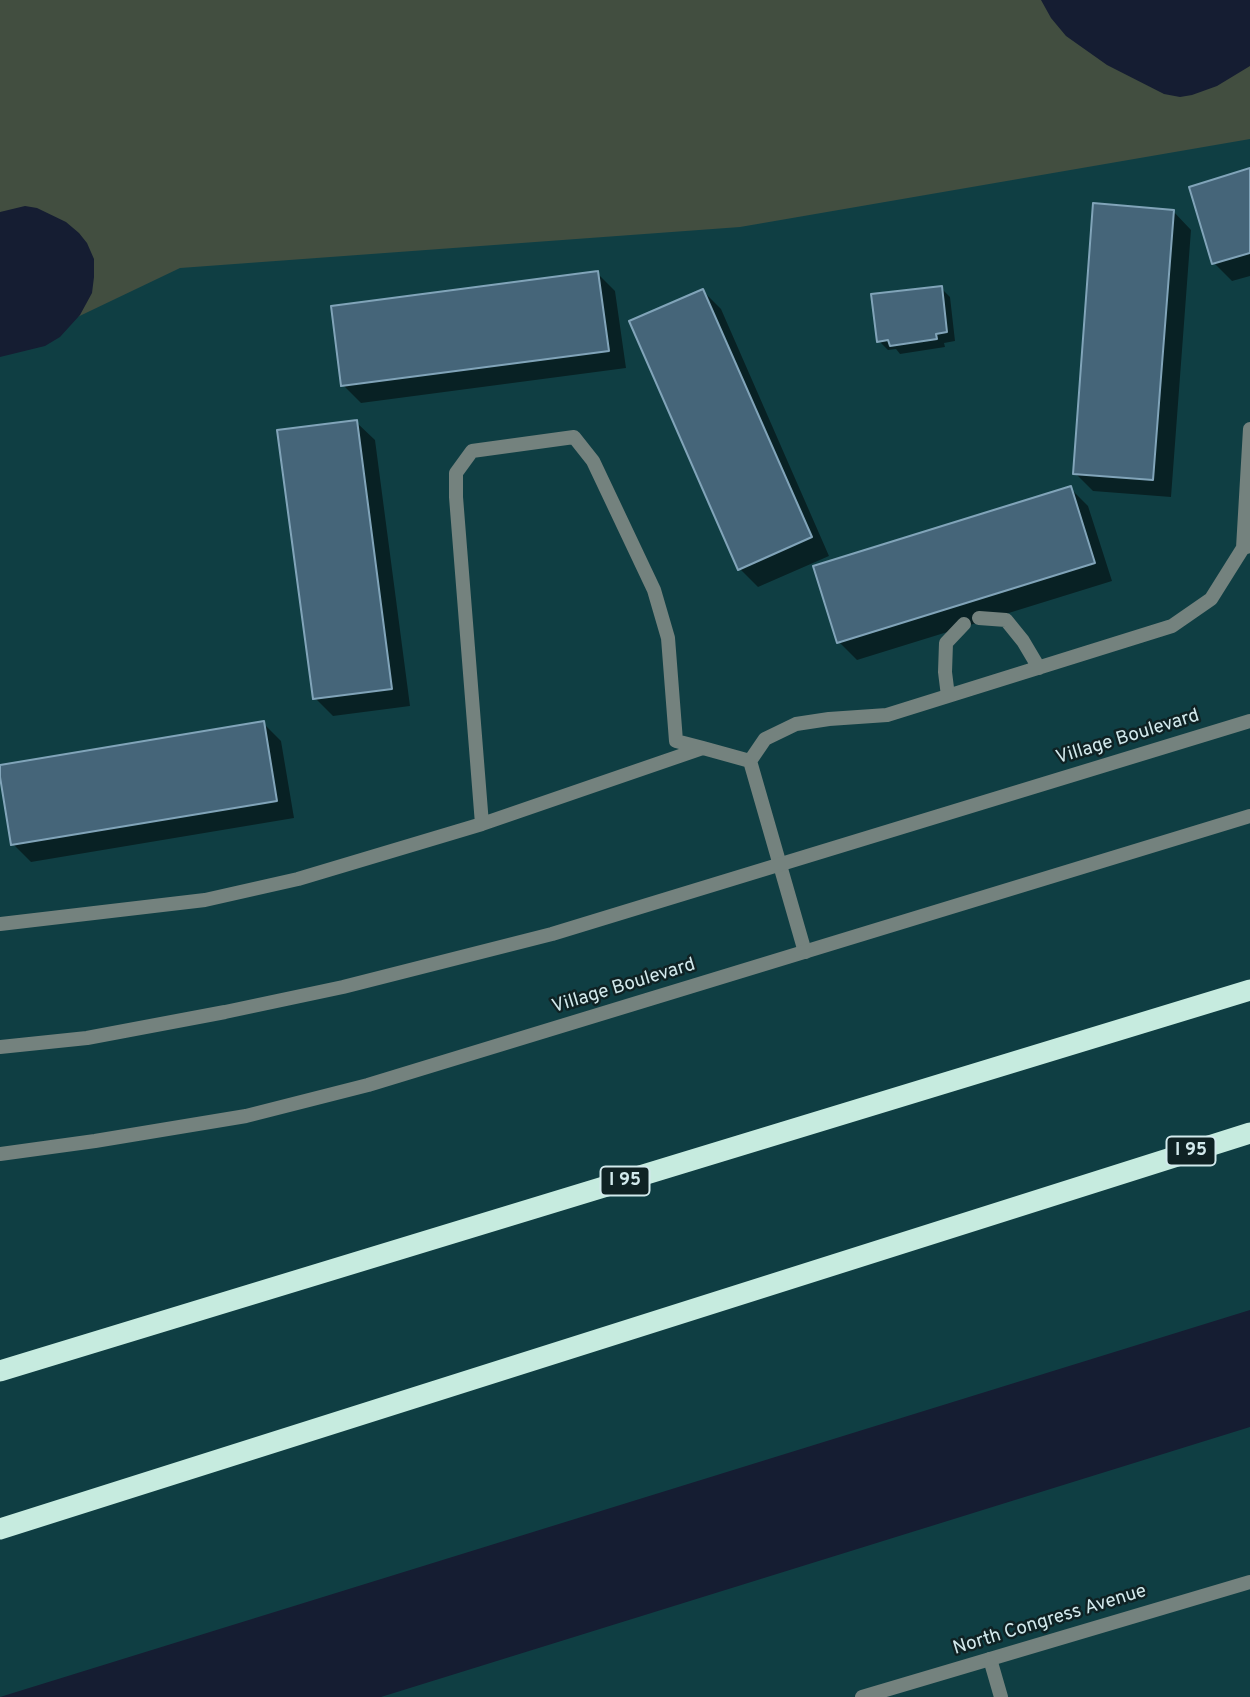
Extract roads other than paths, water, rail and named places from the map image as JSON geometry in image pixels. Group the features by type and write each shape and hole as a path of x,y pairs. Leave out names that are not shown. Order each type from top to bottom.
{"highway":[{"name":"I 95","path":"0,1371 1250,990"},
{"name":"I 95","path":"0,1529 1250,1133"}],"street":[{"path":"805,952 751,761 765,739 796,724 887,715 1172,626 1211,598 1246,547 1250,429"},
{"path":"482,824 456,497 456,473 472,451 573,437 593,461 654,590 668,638 676,741 751,761"},
{"path":"979,618 1006,620 1023,641 1039,668"},
{"path":"948,696 946,643 964,624"},
{"name":"Village Boulevard","path":"0,1047 87,1038 225,1012 343,987 552,934 1250,721"},
{"path":"0,925 205,900 298,879 482,824 703,748"},
{"name":"Village Boulevard","path":"0,1154 95,1141 260,1112 368,1085 1250,816"},
{"name":"North Congress Avenue","path":"862,1697 1250,1582"},
{"path":"990,1659 1001,1697"}],"water":[{"path":"1041,0 1250,0 1250,66 1217,86 1192,95 1180,97 1164,94 1107,65 1066,36"},
{"path":"25,206 37,208 66,222 87,243 94,259 92,293 80,315 60,337 45,346 0,357 0,212"},
{"path":"1250,1310 1250,1427 381,1697 0,1697"}]}
